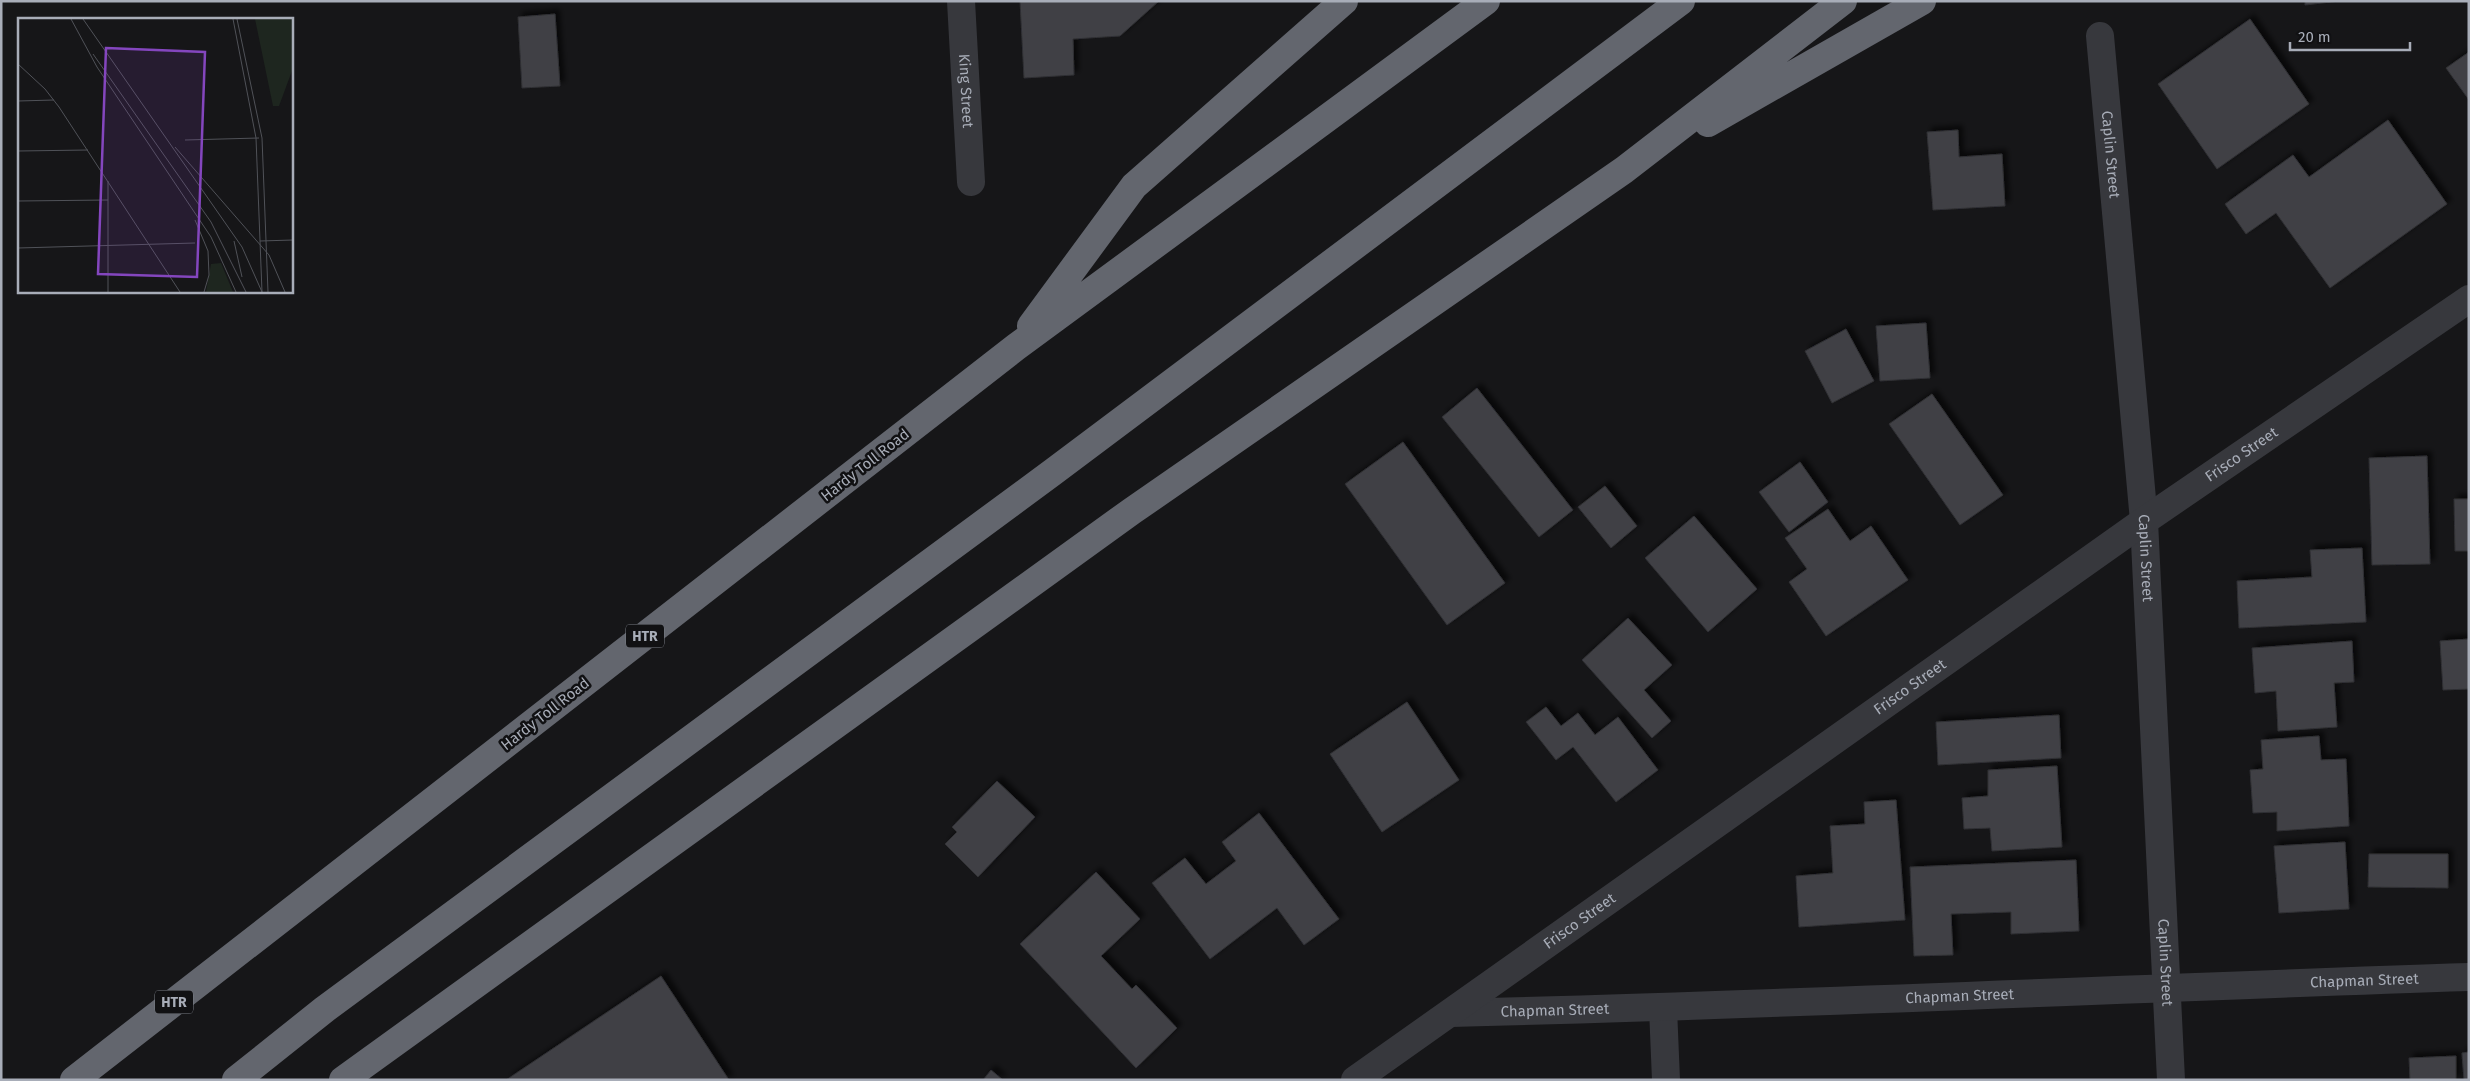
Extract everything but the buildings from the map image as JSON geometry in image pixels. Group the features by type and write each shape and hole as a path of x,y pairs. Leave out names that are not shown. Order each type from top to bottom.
{"highway":[{"path":"1016,347 1134,186 1344,1"},
{"path":"1016,347 1486,1"},
{"path":"236,1080 325,1009 1053,472 1681,1"},
{"path":"343,1080 1124,517 1624,170 1843,1"},
{"path":"1624,170 1922,1"},
{"name":"Hardy Toll Road","path":"74,1080 1016,347"}],"street":[{"name":"King Street","path":"961,1 971,182"},
{"name":"Caplin Street","path":"2100,36 2144,522 2171,1080"},
{"name":"Frisco Street","path":"1355,1080 2144,522 2469,299"},
{"name":"Chapman Street","path":"1451,1013 1664,1008 2166,987 2469,977"},
{"path":"1664,1008 1666,1080"}]}
